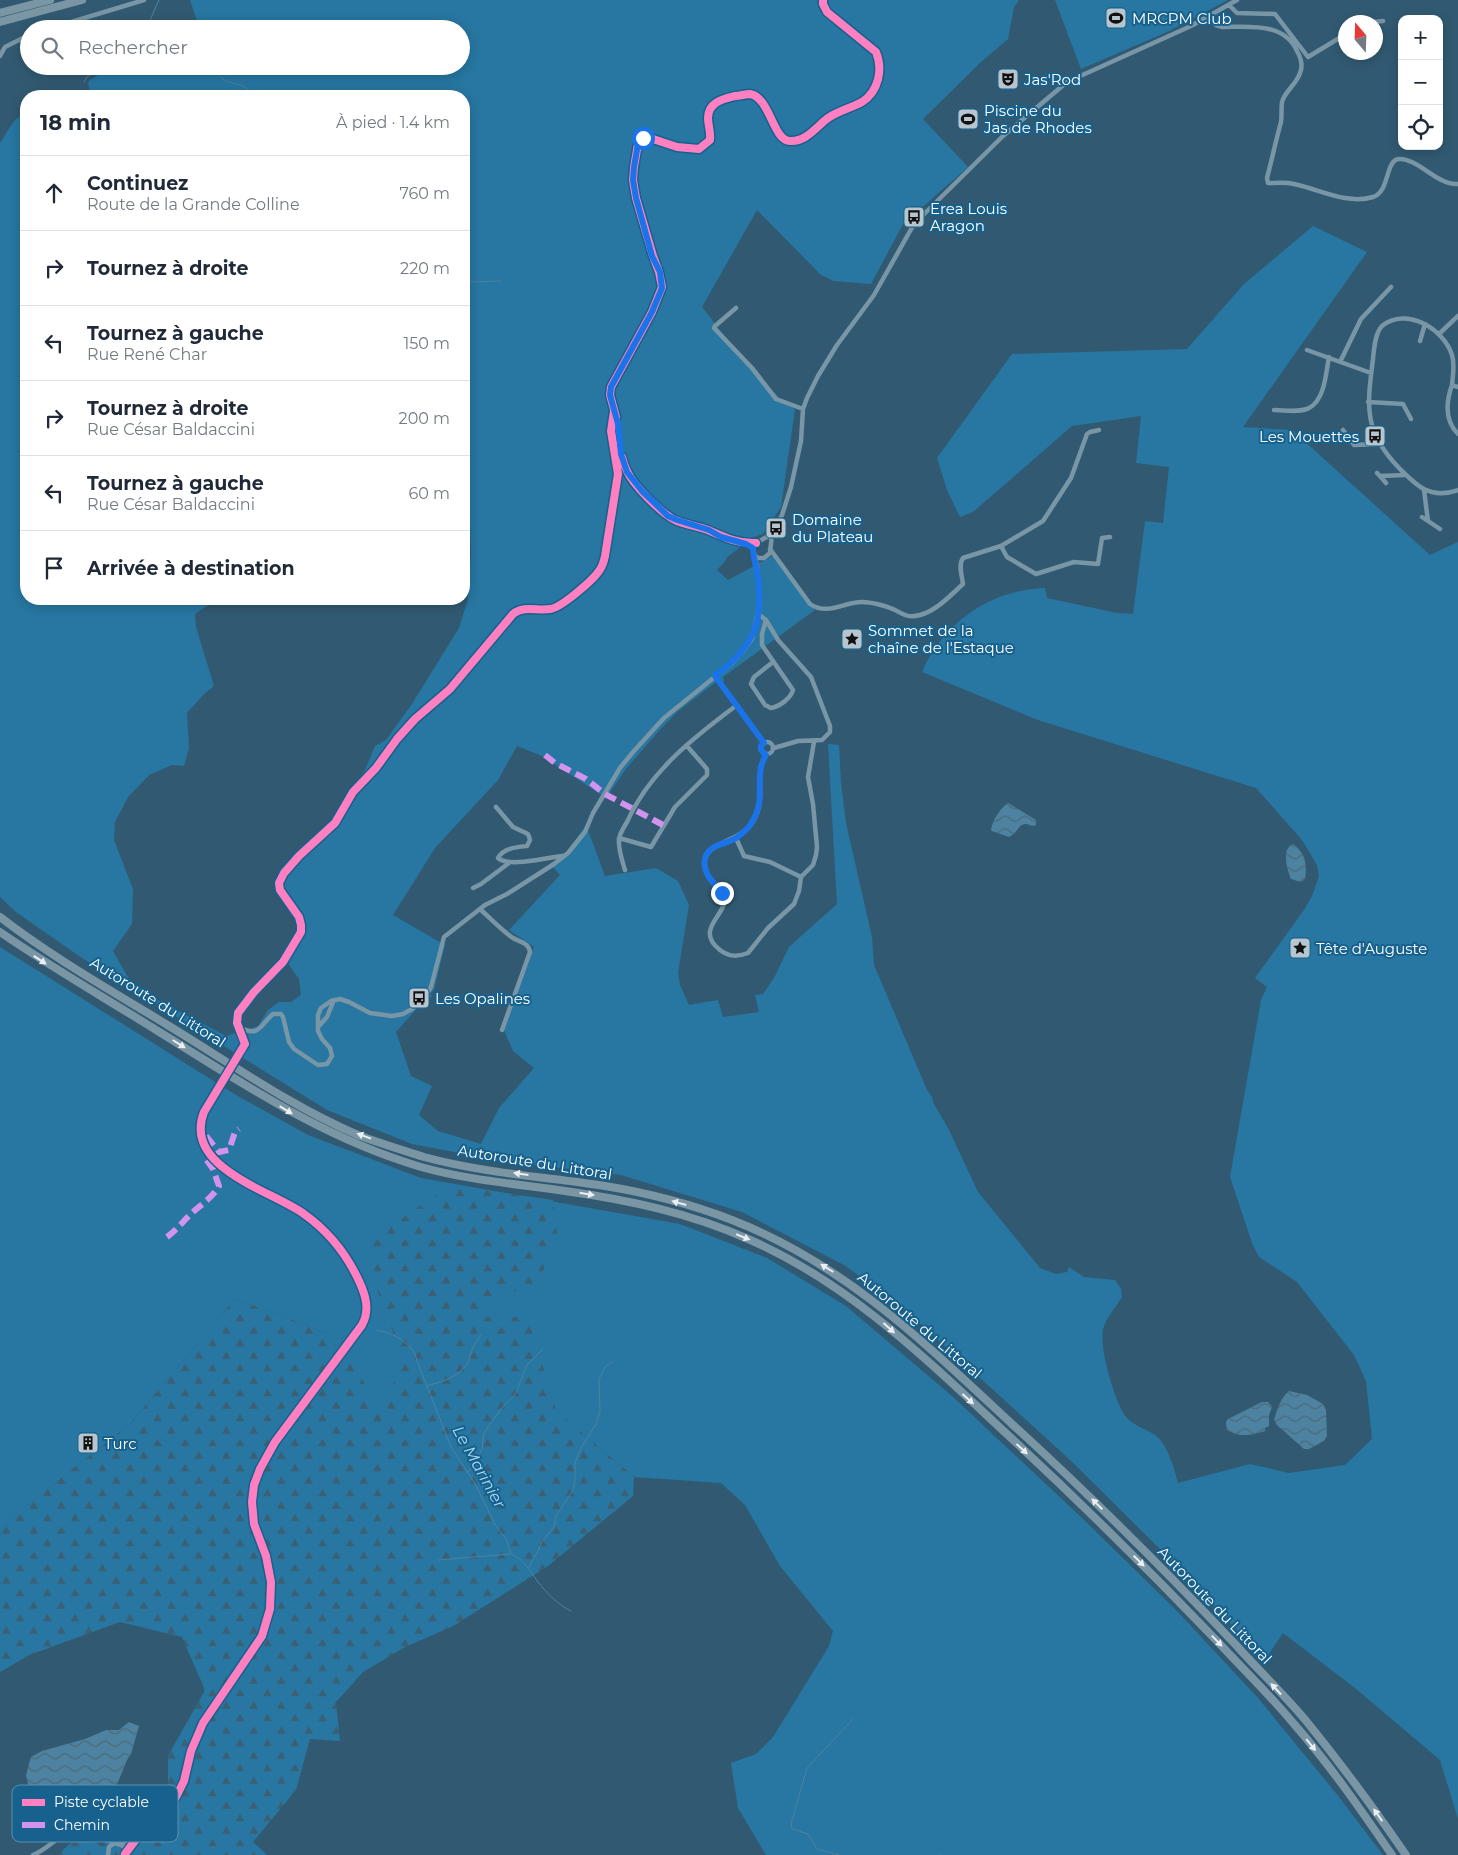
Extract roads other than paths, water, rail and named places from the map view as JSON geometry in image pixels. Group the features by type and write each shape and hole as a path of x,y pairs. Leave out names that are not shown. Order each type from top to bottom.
{"highway":[{"path":"0,13 50,0"},
{"path":"22,20 82,0"},
{"path":"0,22 68,5"},
{"path":"0,27 20,21"},
{"name":"Autoroute du Littoral","path":"0,917 56,956 298,1105 360,1135 426,1157 470,1167 610,1187 656,1196 695,1207 733,1220 781,1242 848,1282 882,1306 1068,1474 1188,1594 1302,1716 1370,1804 1406,1855"},
{"name":"Autoroute du Littoral","path":"0,932 42,961 299,1118 354,1144 420,1166 452,1174 614,1198 677,1213 748,1239 790,1259 826,1280 878,1318 968,1399 1058,1482 1184,1606 1295,1724 1333,1772 1392,1855"}],"street":[{"path":"78,20 144,0"},
{"path":"620,450 619,429 610,395 611,387 652,312 662,288 660,272 652,256 635,190 634,167 638,144 643,138 647,137 677,148 690,150 704,147 711,136 708,118 709,110 722,99 737,96 752,94 757,98 771,116 782,139 792,141 808,136 833,115 865,99 873,91 879,77 879,60 876,52 827,12 823,0"},
{"path":"768,555 772,534 782,515 791,487 801,441 803,409 818,376 837,345 874,295 914,224 996,144 1066,82 1208,17 1237,0"},
{"path":"1229,5 1237,13 1275,14 1308,57 1338,39"},
{"path":"1208,17 1216,26 1269,28 1278,32 1288,38 1301,60 1301,72 1293,86 1285,94 1282,104 1281,119 1267,178 1268,183 1293,184 1347,199 1372,197 1378,194 1384,186 1391,164 1399,159 1407,160 1446,182 1458,184"},
{"path":"0,56 5,46 20,39"},
{"path":"1340,362 1361,319 1391,287"},
{"path":"736,308 714,328 776,399 803,409"},
{"path":"1439,334 1458,316"},
{"path":"1458,434 1448,419 1447,410 1454,361 1450,348 1439,334 1425,324 1395,319 1383,326 1377,335 1368,402 1374,433 1389,458 1424,490 1435,493 1456,491 1458,496"},
{"path":"1420,341 1425,324"},
{"path":"1307,350 1371,373"},
{"path":"1274,410 1295,411 1308,409 1312,406 1322,392 1329,357"},
{"path":"1452,385 1458,387"},
{"path":"1368,402 1404,401 1411,419"},
{"path":"178,1793 184,1781 191,1751 203,1723 250,1655 265,1628 271,1602 270,1574 266,1556 256,1531 252,1511 254,1486 260,1469 281,1433 362,1325 367,1310 364,1293 351,1264 325,1231 305,1214 234,1176 218,1162 209,1151 203,1139 201,1124 204,1112 243,1048 245,1040 236,1020 238,1013 283,962 300,932 299,917 280,890 280,880 289,866 335,823 357,786 376,768 415,719 450,689 513,614 523,609 549,609 558,606 595,576 601,568 605,556 618,474 611,430 614,411"},
{"path":"611,430 615,426 619,429"},
{"path":"761,541 766,542 810,604 822,610 831,610 863,602 894,609 906,616 921,615 928,612 964,584 961,566 963,558 1001,546 1042,521 1071,478 1087,434 1099,430"},
{"path":"1343,430 1354,445 1379,444"},
{"path":"612,438 620,450 628,474 642,491 668,516 709,530 721,537 746,544 754,545 772,534"},
{"path":"1386,483 1378,475 1405,474"},
{"path":"1424,490 1428,521"},
{"path":"1422,517 1440,529"},
{"path":"1001,546 1007,557 1036,574 1074,562 1098,564 1102,538 1110,538"},
{"path":"239,1027 249,1032 254,1032 273,1014 280,1014 292,1047 315,1063 322,1065 329,1062 332,1053 320,1037 318,1015 321,1008 334,1000 346,1000 365,1011 378,1015 397,1015 412,1009 422,1000 431,987 444,936 480,909 564,856 579,842 593,813 620,768 633,752 664,718 732,663 748,645 752,639 760,602 754,545"},
{"path":"754,555 761,559"},
{"path":"757,566 761,559 768,555 776,555"},
{"path":"758,614 766,620 778,640 811,677 830,729 827,737 822,740 814,742 798,741 774,748 772,753 766,755 760,774 760,805 749,827 736,838 715,846 704,860 706,873 724,898 723,906 711,924 711,938 714,945 726,954 741,956 753,949 768,928 794,904 799,892 801,877 813,865 817,847 808,777 814,742"},
{"path":"766,620 762,634 762,645 793,690 790,696 771,708 765,704 751,684 754,677 773,662"},
{"path":"715,676 764,743"},
{"path":"625,870 619,838 632,810 647,786 697,736 737,705"},
{"path":"764,743 771,743 774,748"},
{"path":"764,743 761,746 761,750 766,755"},
{"path":"619,838 651,847 675,807 707,775 707,769 687,746"},
{"path":"496,807 513,827 530,836 527,846 506,850 498,855 499,860 510,863 564,856"},
{"path":"736,838 744,856 770,862 801,877"},
{"path":"473,888 510,863"},
{"path":"480,909 509,935 530,948 502,1030"},
{"path":"318,1027 327,1017 334,1000"},
{"path":"33,1855 56,1842"},
{"path":"104,1842 109,1847"},
{"path":"109,1847 121,1842"},
{"path":"125,1854 134,1842"},
{"path":"117,1843 124,1846 125,1854"},
{"path":"108,1855 109,1847"}],"water":[{"path":"1008,803 1036,820 1036,825 1021,825 1009,837 992,831 995,819"},
{"path":"1293,844 1301,852 1305,860 1305,879 1301,882 1291,879 1287,865 1287,850"},
{"path":"1289,1391 1307,1395 1323,1404 1326,1410 1327,1436 1324,1441 1309,1449 1304,1449 1277,1425 1274,1420 1282,1400"},
{"path":"1262,1402 1268,1402 1272,1407 1269,1415 1269,1426 1265,1428 1265,1431 1251,1435 1241,1435 1227,1430 1226,1422 1228,1419"},
{"path":"129,1722 139,1726 131,1754 117,1785 28,1785 26,1775 31,1757 42,1751 85,1739 106,1730 119,1730"}],"waterway":[{"path":"150,20 159,0"},
{"path":"84,82 89,75"},
{"path":"219,75 224,80 241,85 249,90"},
{"path":"470,282 501,281"},
{"name":"Le Marinier","path":"377,1330 396,1336 412,1349 451,1447 474,1482 495,1524 507,1541 511,1554 523,1562 553,1598 571,1611"},
{"path":"427,1386 446,1380 459,1373 468,1363 473,1347 481,1335"},
{"path":"468,1472 482,1449 484,1433 500,1410 516,1393 527,1365 543,1349"},
{"path":"529,1567 541,1543 554,1527 556,1516 573,1490 575,1463 580,1450 596,1424 600,1411 599,1379 605,1367 612,1362"},
{"path":"438,1560 510,1554"},
{"path":"839,1855 817,1849 808,1834 792,1829 791,1824 807,1768 853,1719"}],"place":[{"name":"MRCPM Club","path":"1116,18"},
{"name":"Jas'Rod","path":"1008,79"},
{"name":"Piscine du Jas de Rhodes","path":"968,119"},
{"name":"Erea Louis Aragon","path":"914,217"},
{"name":"Les Mouettes","path":"1375,436"},
{"name":"Domaine du Plateau","path":"776,528"},
{"name":"Sommet de la chaîne de l'Estaque","path":"852,639"},
{"name":"Tête d'Auguste","path":"1300,948"},
{"name":"Les Opalines","path":"419,998"},
{"name":"Turc","path":"88,1443"}]}
